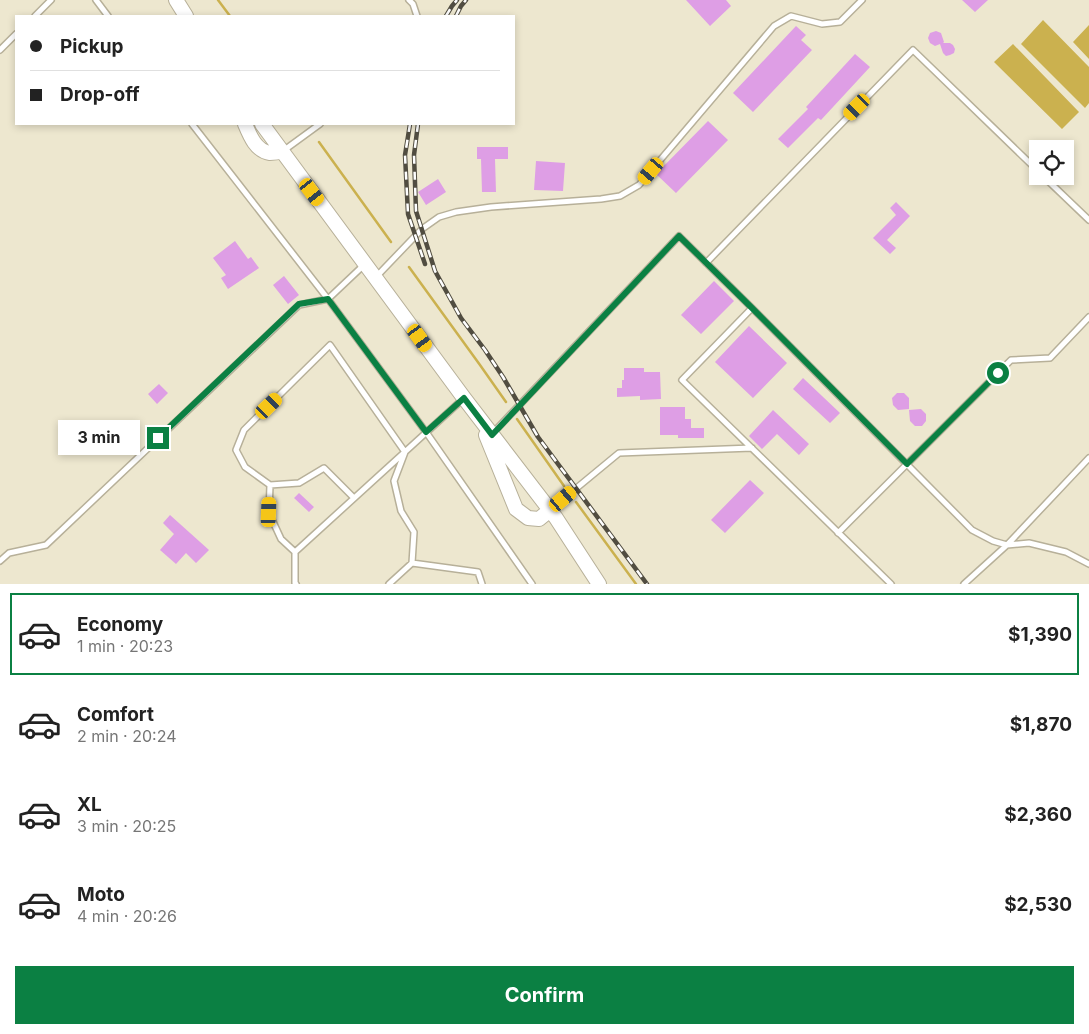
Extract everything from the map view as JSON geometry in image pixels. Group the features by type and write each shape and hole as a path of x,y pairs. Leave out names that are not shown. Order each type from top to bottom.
{"main road":[{"path":"176,0 185,15"},
{"path":"245,125 259,149 270,153 282,151"},
{"path":"263,125 480,420 550,510 599,584"},
{"path":"480,420 516,509 528,518 539,519 550,510"}],"lane":[{"path":"36,15 51,0"},
{"path":"96,0 107,15"},
{"path":"375,277 422,229 439,217 456,212 491,207 620,196 639,185 774,26 791,16 822,24 840,22 862,0"},
{"path":"413,1 416,15"},
{"path":"0,50 15,35"},
{"path":"706,263 912,50 1029,162"},
{"path":"193,125 328,299 426,432 532,584"},
{"path":"282,151 319,125"},
{"path":"1052,185 1089,220"},
{"path":"492,435 679,236 972,530 1007,546 1029,543 1066,552 1089,564"},
{"path":"0,561 9,553 46,545 299,304 328,299 366,264"},
{"path":"752,308 682,380 891,584"},
{"path":"838,533 1011,360 1050,358 1089,317"},
{"path":"354,498 324,468 299,483 270,485 245,467 236,450 244,430 330,345 405,452"},
{"path":"295,552 464,398"},
{"path":"550,510 619,453 752,448"},
{"path":"389,584 412,563 414,532 401,511 394,481 405,452"},
{"path":"964,584 1007,546 1089,458"},
{"path":"270,485 269,512 280,538 295,552 296,584"},
{"path":"412,563 478,572 482,584"}],"shaded area":[{"path":"1043,20 1089,67 1089,103 1085,108 1021,44"},
{"path":"1089,25 1089,59 1073,42"},
{"path":"1013,44 1079,112 1062,129 994,62"}],"building":[{"path":"686,0 726,0 731,6 710,26"},
{"path":"962,0 988,0 975,12"},
{"path":"796,26 806,35 801,40 812,50 753,112 733,93"},
{"path":"936,31 941,33 943,43 953,45 954,53 946,56 940,44 935,46 930,43 928,38 930,33"},
{"path":"855,54 870,67 821,120 818,118 788,148 778,139 808,109 806,107"},
{"path":"708,121 728,140 676,193 656,174"},
{"path":"477,147 508,147 508,159 495,159 496,192 482,192 481,159 477,159"},
{"path":"536,161 565,163 563,191 534,190"},
{"path":"438,179 446,192 426,205 418,192"},
{"path":"896,202 910,216 887,240 896,248 890,254 873,238 896,215 890,208"},
{"path":"235,241 248,259 251,257 259,268 228,289 221,278 226,275 213,258"},
{"path":"284,276 299,295 288,304 273,285"},
{"path":"714,281 734,301 701,334 681,315"},
{"path":"749,326 787,363 753,398 715,362"},
{"path":"624,368 644,368 644,372 660,372 661,399 640,400 640,396 617,397 617,388 622,388 622,380 624,380"},
{"path":"803,378 840,413 830,423 793,389"},
{"path":"159,384 168,393 157,404 148,394"},
{"path":"897,393 904,393 909,398 909,409 898,410 893,405 892,398"},
{"path":"660,407 685,407 685,419 691,419 691,428 704,428 704,438 678,438 678,435 660,435"},
{"path":"921,409 926,414 926,421 922,426 915,426 910,421 909,410"},
{"path":"773,410 809,444 799,455 777,434 762,449 749,436"},
{"path":"750,480 764,493 725,533 711,520"},
{"path":"299,493 314,507 309,512 294,498"},
{"path":"170,515 209,550 196,563 186,553 176,564 160,550 174,534 163,523"}],"waterway":[{"path":"218,0 229,15"},
{"path":"319,142 391,242"},
{"path":"409,267 506,402"},
{"path":"517,419 564,486"},
{"path":"576,502 636,584"}],"railway":[{"path":"447,15 457,0"},
{"path":"456,15 466,0"},
{"path":"410,125 405,155 408,214 425,264"},
{"path":"418,125 414,155 416,211 435,271 461,318 503,377 538,437 647,584"}],"route":[{"path":"158,438 299,304 328,299 426,432 464,398 492,435 679,236 907,464 998,373"}]}
